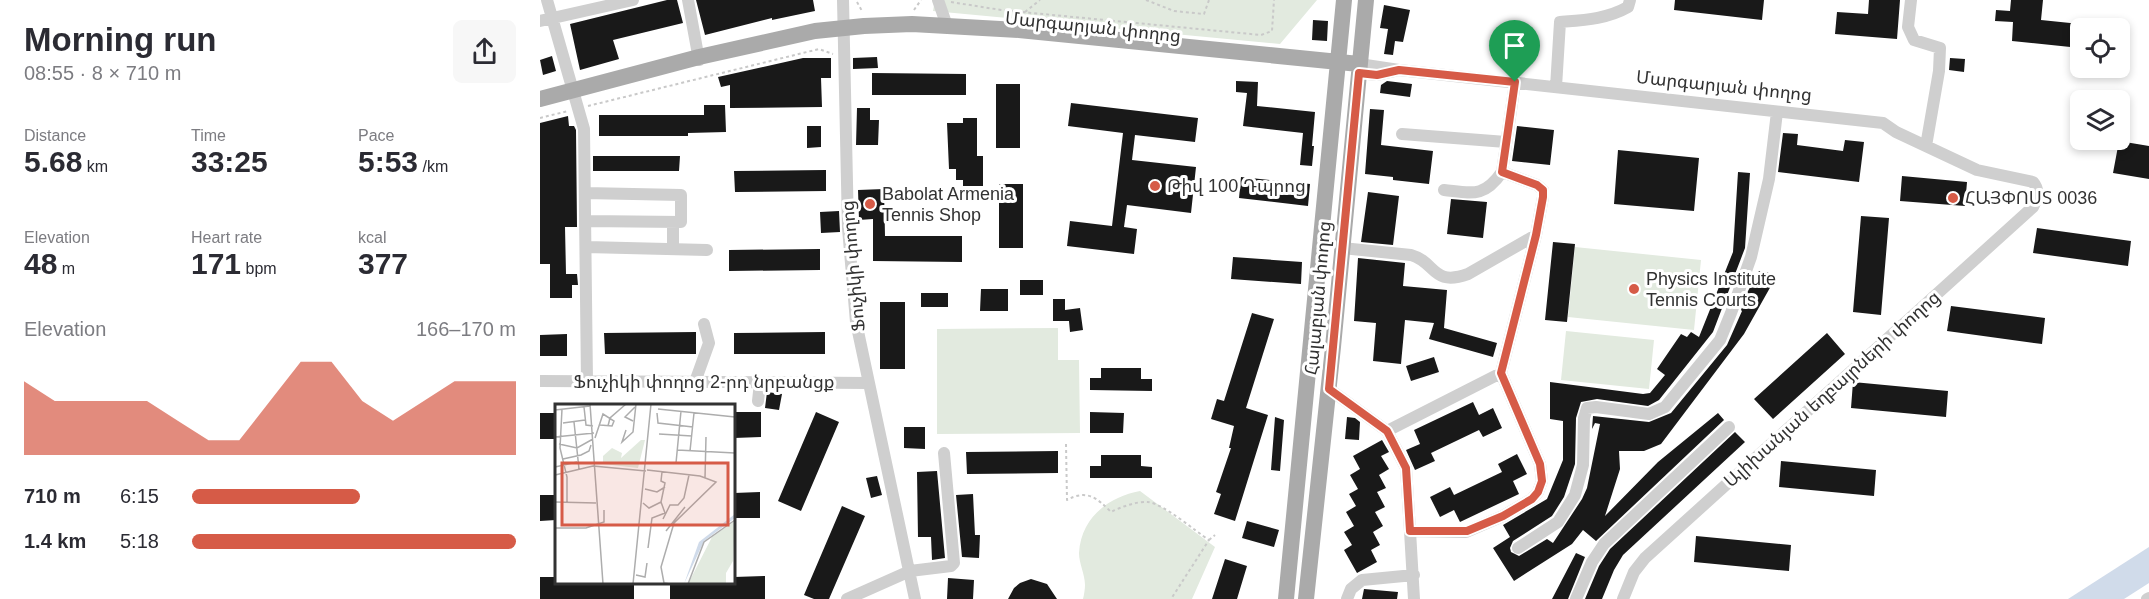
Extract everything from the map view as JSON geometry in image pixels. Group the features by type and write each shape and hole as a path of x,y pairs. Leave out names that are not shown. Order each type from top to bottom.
{"main road":[{"name":"Հալաբյան փողոց","path":"1286,599 1344,0"},
{"name":"Հալաբյան փողոց","path":"1306,599 1329,389 1366,0"},
{"name":"Մարգարյան փողոց","path":"540,100 575,98 699,58 816,33 842,28 911,24 1019,30 1337,66"},
{"name":"Մարգարյան փողոց","path":"842,28 912,28 1359,68"}],"street":[{"path":"547,0 546,19 584,129 587,382"},
{"path":"546,19 633,0"},
{"path":"688,0 699,58"},
{"name":"Ֆուչիկի փողոց","path":"843,0 849,244 856,322 915,599"},
{"path":"938,0 947,26"},
{"path":"1556,87 1560,22 1594,20 1617,14 1628,7 1630,0"},
{"path":"1911,0 1908,27 1914,40 1940,48 1939,71 1926,146"},
{"name":"Մարգարյան փողոց","path":"1359,68 1377,75 1399,70 1883,123 1896,132 1977,170 2033,182"},
{"path":"1443,190 1476,193 1493,186 1502,172 1515,82"},
{"path":"1518,548 1558,522 1575,495 1583,465 1584,418 1587,408 1596,407 1649,414 1665,407 1720,340 1751,257 1769,179 1778,112"},
{"path":"1402,134 1506,142"},
{"path":"1410,531 1467,531 1503,516 1532,499 1538,492 1542,481 1540,464 1501,373 1536,235 1543,190 1537,185 1502,172"},
{"name":"Ալիխանյան եղբայրների փողոց","path":"1623,599 1634,572 1645,558 2033,207 2038,199 2037,187 2033,182"},
{"path":"585,193 681,195 681,222 585,221"},
{"path":"672,249 673,222"},
{"path":"1342,248 1416,256 1436,274 1458,278 1536,235"},
{"path":"586,247 707,250"},
{"path":"695,382 709,343 704,324"},
{"path":"1387,431 1501,373"},
{"name":"Ֆուչիկի փողոց 2-րդ նրբանցք","path":"540,381 869,383"},
{"path":"758,401 760,383"},
{"path":"1329,389 1387,431 1406,468 1414,599"},
{"path":"1576,599 1592,562 1604,544 1729,427"},
{"path":"846,599 861,595 910,571 948,568 954,563 944,453"},
{"path":"1347,599 1351,589 1362,580 1414,575"}],"path":[{"path":"938,0 1025,12 1261,35 1272,31 1274,0"},
{"path":"1025,12 1040,0"},
{"path":"1146,0 1174,11 1204,14 1209,0"},
{"path":"540,118 575,98 704,75 819,49 835,54"},
{"path":"1066,444 1067,500 1075,495 1086,495 1095,498 1111,512 1121,507 1150,502 1167,510 1209,540"},
{"path":"1171,599 1209,540 1215,535"}],"shaded area":[{"path":"935,0 1317,0 1280,44 933,11"},
{"name":"Physics Institute Tennis Courts","path":"1575,247 1701,260 1694,330 1568,317"},
{"path":"1058,328 1058,360 1079,360 1080,433 937,434 937,329"},
{"path":"1566,331 1654,340 1649,389 1561,380"},
{"path":"1140,491 1215,547 1192,599 1083,599 1085,581 1079,553 1085,529 1098,511 1107,504 1117,498"}],"water":[{"path":"2149,547 2149,583 2124,599 2068,599"}],"building":[{"path":"667,0 677,0 683,23 613,40 619,59 580,70 570,24"},
{"path":"696,0 813,0 815,11 772,20 772,18 705,35"},
{"path":"1675,0 1764,0 1762,20 1674,10"},
{"path":"1869,0 1900,0 1897,39 1835,34 1837,12 1868,14"},
{"path":"2011,0 2043,0 2041,20 2070,23 2070,47 2012,41 2013,22 1995,21 1996,10 2010,11"},
{"path":"1384,5 1410,10 1403,42 1395,41 1393,55 1384,54 1388,29 1380,28"},
{"path":"1313,20 1328,21 1327,41 1312,40"},
{"path":"552,56 556,71 543,75 540,60"},
{"path":"877,57 878,68 853,69 853,58"},
{"path":"803,58 831,58 831,78 821,78 822,107 730,108 730,85 721,87 718,77"},
{"path":"1950,58 1965,59 1964,72 1949,70"},
{"path":"872,73 966,74 966,95 872,95"},
{"path":"1236,81 1258,82 1257,106 1315,112 1312,166 1300,165 1303,133 1243,126 1247,93 1236,92"},
{"path":"1387,81 1412,84 1410,97 1380,93 1381,85"},
{"path":"996,84 1020,84 1020,148 996,148"},
{"name":"Թիվ 100 Դպրոց","path":"1071,103 1198,118 1195,142 1135,135 1132,160 1196,167 1191,213 1127,205 1124,227 1137,229 1134,254 1067,246 1070,221 1112,226 1123,133 1068,126"},
{"path":"704,105 725,105 726,132 688,133 688,136 599,136 599,115 704,115"},
{"path":"857,108 870,108 870,120 879,120 878,145 856,145"},
{"path":"1370,109 1384,110 1381,145 1433,151 1429,184 1365,174"},
{"path":"568,116 569,126 574,126 576,130 577,227 565,227 566,274 577,274 578,285 572,285 572,298 550,298 550,264 540,264 540,123"},
{"path":"963,118 977,118 977,156 983,156 983,186 963,186 963,180 956,180 956,169 949,169 947,123 963,123"},
{"path":"807,126 821,126 821,147 807,148"},
{"path":"1517,126 1554,130 1550,165 1512,161"},
{"path":"1783,133 1798,134 1797,145 1843,151 1845,140 1864,142 1859,182 1778,172"},
{"path":"2130,143 2149,146 2149,179 2113,173 2117,150 2130,150"},
{"path":"1618,150 1699,158 1694,211 1614,204"},
{"path":"593,156 680,156 679,171 593,171"},
{"path":"826,170 826,191 735,192 734,171"},
{"path":"1738,172 1750,173 1745,248 1713,332 1659,400 1648,406 1597,399 1581,402 1576,418 1575,464 1564,497 1552,516 1513,541 1511,552 1519,556 1547,539 1553,543 1582,499 1587,488 1600,424 1595,423 1592,429 1593,416 1649,422 1671,413 1727,345 1748,291 1759,271 1766,275 1767,272 1776,277 1744,334 1661,444 1644,451 1619,451 1620,469 1605,516 1658,462 1718,413 1724,420 1596,541 1583,530 1572,544 1514,581 1493,548 1510,537 1503,525 1547,499 1563,460 1563,421 1550,419 1550,382 1650,393 1665,375 1657,369 1681,334 1687,337 1691,332 1699,337 1733,252"},
{"path":"1902,176 1967,182 1965,206 1900,201"},
{"path":"1241,177 1310,184 1308,206 1239,198"},
{"path":"999,184 1023,184 1023,248 999,248"},
{"path":"884,189 885,236 962,236 962,262 873,261 873,219 859,220 858,190"},
{"path":"1368,192 1399,196 1393,245 1361,242"},
{"path":"1451,199 1487,202 1483,238 1447,234"},
{"path":"839,211 840,232 821,233 820,212"},
{"path":"1861,216 1889,218 1881,315 1853,312"},
{"path":"2037,228 2131,241 2128,266 2033,253"},
{"path":"1553,242 1575,244 1567,322 1545,320"},
{"path":"820,249 820,270 729,271 729,250"},
{"path":"1233,257 1302,262 1301,284 1231,279"},
{"path":"1358,258 1405,263 1403,286 1447,290 1444,328 1497,343 1493,357 1429,339 1434,323 1405,320 1401,364 1373,361 1376,323 1354,321"},
{"path":"1020,280 1043,280 1043,295 1020,295"},
{"path":"981,289 1008,289 1008,311 980,311"},
{"path":"921,293 948,293 948,307 921,307"},
{"path":"1053,299 1065,299 1065,310 1080,308 1083,330 1070,332 1069,321 1053,321"},
{"path":"880,302 905,302 905,369 880,369"},
{"path":"1951,306 2045,318 2042,344 1947,331"},
{"path":"1252,313 1274,319 1246,408 1268,415 1235,521 1214,514 1221,494 1216,492 1231,448 1229,448 1234,426 1211,419 1217,399 1224,401"},
{"path":"696,332 696,354 605,354 604,333"},
{"path":"825,332 825,354 734,354 734,333"},
{"path":"1827,333 1845,354 1773,419 1754,399"},
{"path":"567,334 567,356 540,356 540,335"},
{"path":"1434,357 1439,372 1411,381 1406,366"},
{"path":"1101,368 1141,368 1141,379 1152,379 1152,391 1090,390 1090,378 1101,378"},
{"path":"1853,382 1948,391 1946,417 1851,408"},
{"path":"767,392 782,394 779,410 765,408"},
{"path":"1473,402 1479,415 1493,408 1502,428 1483,437 1479,430 1431,453 1435,461 1415,470 1406,450 1420,444 1414,430"},
{"path":"735,412 761,412 761,437 735,438"},
{"path":"816,412 839,422 801,511 778,501"},
{"path":"1090,412 1124,413 1123,433 1090,433"},
{"path":"540,413 555,413 555,439 540,439"},
{"path":"1275,417 1284,420 1280,471 1271,470"},
{"path":"1347,417 1355,418 1360,422 1359,440 1345,439"},
{"path":"904,427 925,427 925,449 904,448"},
{"path":"1735,432 1745,442 1623,555 1602,599 1585,599 1599,566 1610,549"},
{"path":"1382,440 1389,452 1381,456 1389,469 1379,475 1386,488 1377,492 1385,507 1375,512 1383,526 1373,532 1380,545 1371,550 1377,562 1357,573 1344,550 1352,545 1344,532 1354,526 1346,512 1356,506 1349,494 1358,489 1350,475 1360,469 1353,456"},
{"path":"1058,451 1058,473 967,474 966,452"},
{"path":"1517,454 1527,474 1513,481 1519,494 1460,522 1454,510 1440,517 1430,497 1450,487 1454,495 1502,472 1498,464"},
{"path":"1101,455 1141,455 1141,466 1152,467 1152,478 1090,478 1090,466 1101,466"},
{"path":"1781,461 1876,470 1874,496 1779,487"},
{"path":"937,471 945,558 932,560 931,537 918,537 917,472"},
{"path":"877,476 882,495 871,498 866,478"},
{"path":"760,492 760,518 735,518 735,493"},
{"path":"973,494 975,535 980,535 979,558 962,557 956,495"},
{"path":"540,495 555,495 555,520 540,521"},
{"path":"842,506 865,516 829,599 814,599 804,595"},
{"path":"1247,521 1279,530 1274,547 1242,538"},
{"path":"1696,536 1791,545 1789,571 1694,562"},
{"path":"1576,553 1585,557 1568,599 1552,599"},
{"path":"1225,559 1247,566 1237,599 1212,599"},
{"path":"765,576 765,599 670,599 670,584 735,584 735,577"},
{"path":"540,577 555,577 555,584 634,584 634,599 540,599"},
{"path":"948,578 974,580 973,599 947,599"},
{"path":"1031,579 1047,584 1057,599 1008,599 1014,588"},
{"path":"1364,589 1398,592 1397,599 1362,599"}],"place":[{"name":"Թիվ 100 Դպրոց","path":"1155,186"},
{"name":"ՀԱՅՓՈՍՏ 0036","path":"1953,198"},
{"name":"Babolat Armenia Tennis Shop","path":"870,204"},
{"name":"Physics Institute Tennis Courts","path":"1634,289"}],"route":[{"path":"1399,70 1515,82 1502,172 1537,185 1543,190 1543,197 1536,235 1501,373 1540,464 1542,481 1538,492 1532,499 1503,516 1467,531 1410,531 1406,468 1387,431 1329,389 1359,73 1377,75 1399,70"}]}
